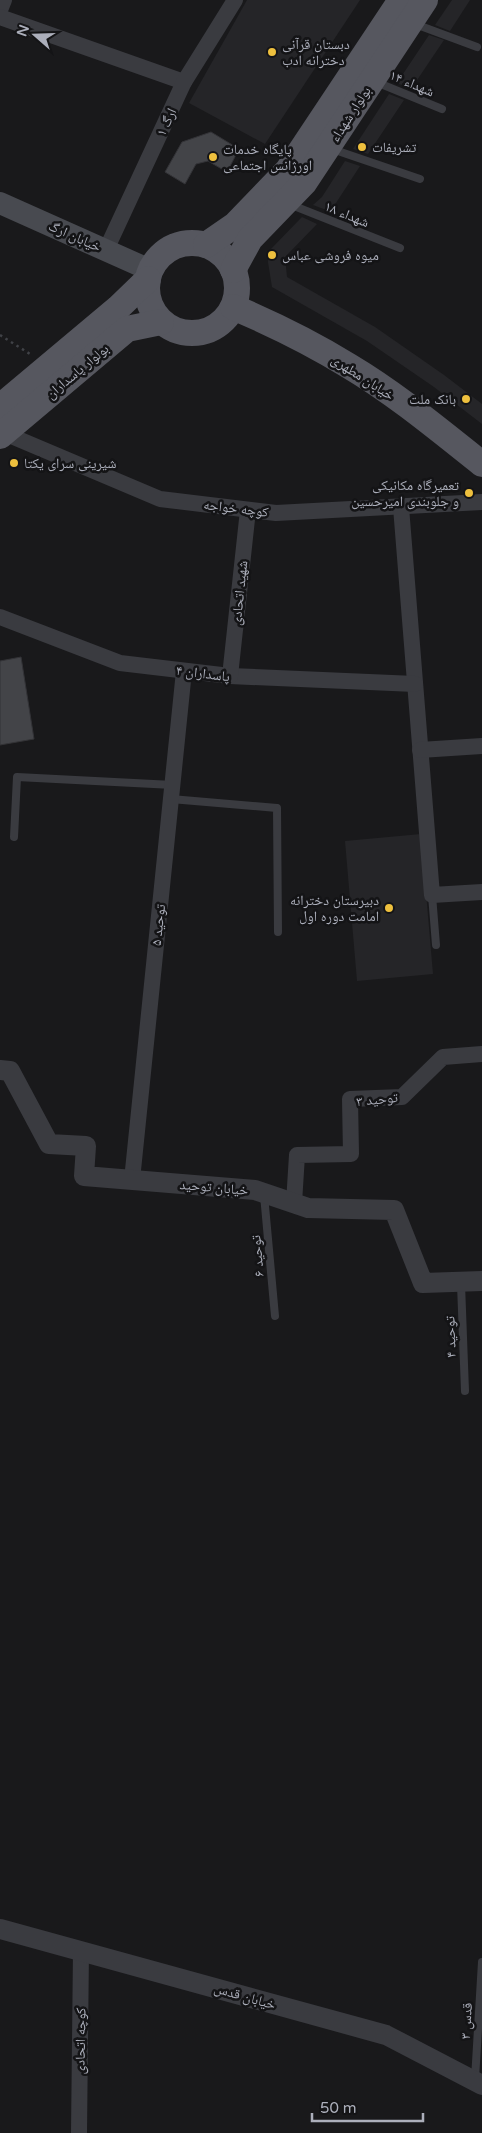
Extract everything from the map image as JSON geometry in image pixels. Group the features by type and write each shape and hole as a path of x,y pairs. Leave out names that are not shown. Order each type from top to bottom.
{"main road":[{"name":"بولوار شهداء","path":"206,245 235,225 288,170 406,11 425,0"},
{"name":"بولوار شهداء","path":"233,270 250,239 304,182 327,148 372,80 406,11"},
{"name":"خیابان ارگ","path":"0,203 106,250 149,274"},
{"path":"197,243 206,245 222,254 233,270 237,288 233,307 228,315 214,328 196,333 178,331 161,322 150,307 146,288 149,274 161,254 178,245 197,243"},
{"name":"بولوار پاسداران","path":"0,407 118,308 149,274"},
{"name":"خیابان مطهری","path":"233,307 283,328 350,367 416,412 482,464"},
{"name":"بولوار پاسداران","path":"2,434 127,329 161,322"}],"street":[{"path":"0,10 4,0"},
{"name":"ارگ ۱","path":"106,250 184,82 235,0"},
{"path":"0,17 184,82"},
{"name":"کوچه خواجه","path":"2,434 160,499 276,514 482,502"},
{"path":"402,507 432,895 482,892"},
{"name":"شهید اتحادی","path":"230,676 248,510"},
{"name":"پاسداران ۴","path":"0,617 120,663 230,676 415,684"},
{"name":"توحید ۵","path":"132,1180 184,671"},
{"path":"420,750 482,746"},
{"name":"توحید ۳","path":"294,1203 297,1155 351,1154 350,1099 402,1097 443,1057 482,1054"},
{"name":"خیابان توحید","path":"0,1070 10,1071 49,1144 86,1146 84,1176 255,1190 308,1208 394,1210 423,1283 482,1281"},
{"name":"خیابان قدس","path":"0,1928 386,2035 478,2083"},
{"name":"کوچه اتحادی","path":"79,2133 81,1950"}],"lane":[{"path":"406,11 478,47"},
{"name":"شهداء ۱۴","path":"372,80 442,109"},
{"path":"327,148 420,179"},
{"name":"شهداء ۱۸","path":"285,202 400,248"},
{"path":"14,837 17,777 172,792 277,808 278,932"},
{"path":"432,895 436,945"},
{"name":"توحید ۶","path":"264,1193 275,1316"},
{"name":"توحید ۴","path":"460,1282 465,1391"},
{"name":"قدس ۳","path":"478,2083 482,1962"}],"path":[{"path":"0,335 48,366"}],"shaded area":[{"name":"دبستان قرآنی دخترانه ادب","path":"247,0 360,0 265,144 189,103"},
{"path":"452,0 470,0 450,31 435,25"},
{"path":"429,35 444,40 411,89 397,83"},
{"path":"389,94 404,100 368,154 353,149"},
{"path":"345,161 360,166 334,206 329,211 313,205 322,197"},
{"path":"302,217 317,224 285,257 287,277 375,327 444,375 482,404 482,424 434,387 367,341 272,287 268,262 270,250"},
{"name":"دبیرستان دخترانه امامت دوره اول","path":"421,834 433,974 357,981 345,841"}],"building":[{"path":"211,132 239,149 227,172 208,161 196,164 185,184 165,172 182,142"},
{"path":"21,657 34,739 0,745 0,661"}],"place":[{"name":"دبستان قرآنی دخترانه ادب","path":"272,52"},
{"name":"تشریفات","path":"362,147"},
{"name":"پایگاه خدمات اورژانس اجتماعی","path":"213,157"},
{"name":"میوه فروشی عباس","path":"272,255"},
{"name":"بانک ملت","path":"466,399"},
{"name":"شیرینی سرای یکتا","path":"14,463"},
{"name":"تعمیرگاه مکانیکی و جلوبندی امیرحسین","path":"469,493"},
{"name":"دبیرستان دخترانه امامت دوره اول","path":"389,908"}]}
